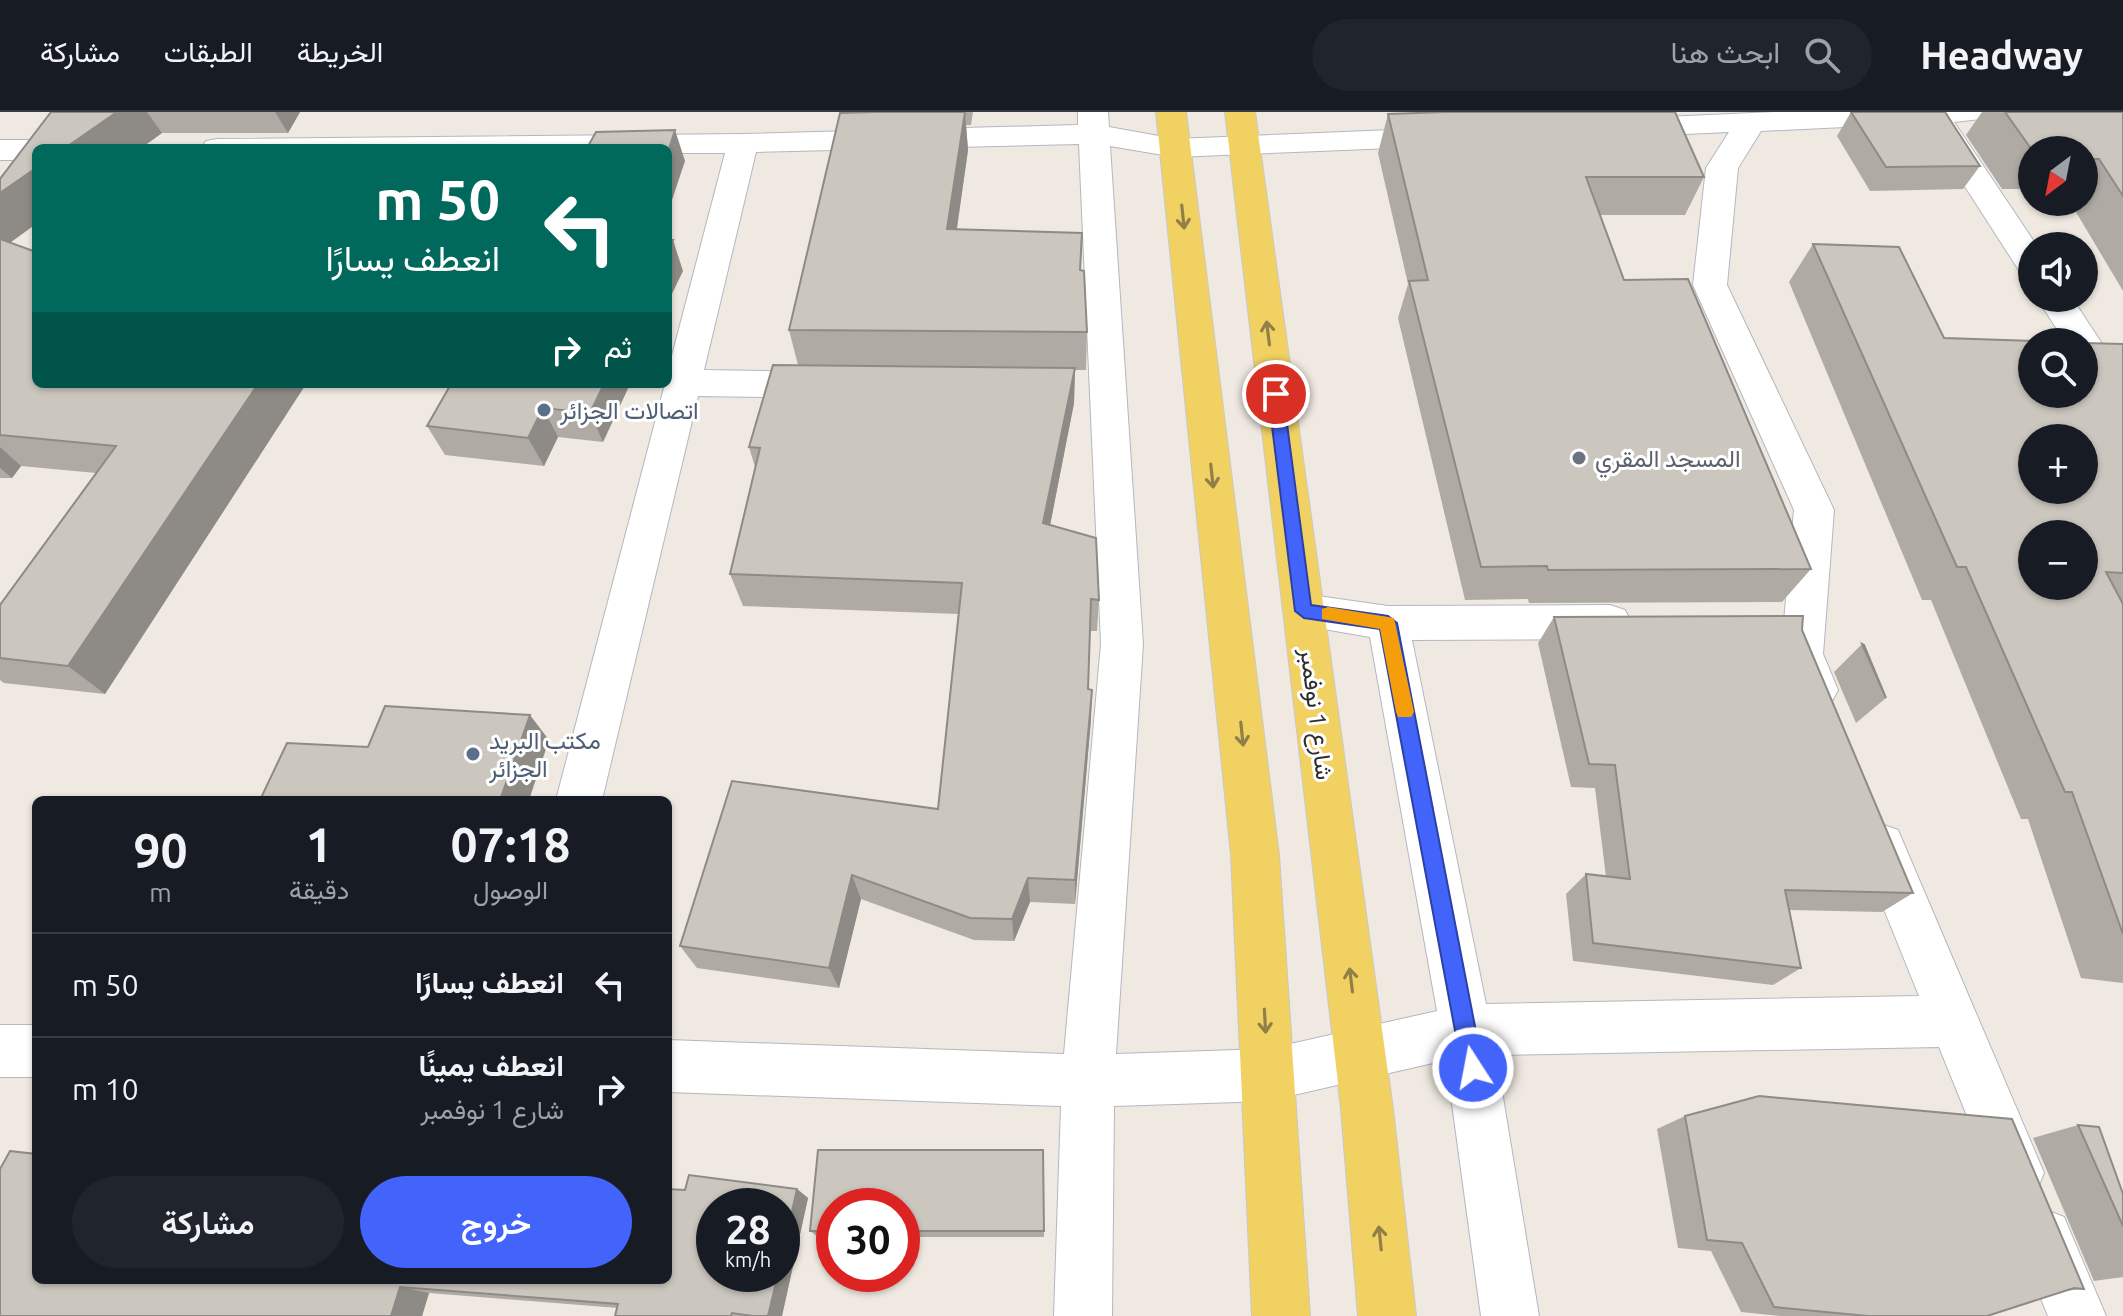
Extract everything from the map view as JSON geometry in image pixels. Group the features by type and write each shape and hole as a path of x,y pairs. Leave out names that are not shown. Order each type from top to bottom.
{"main road":[{"path":"1173,130 1255,855 1281,1316"},
{"name":"شارع 1 نوفمبر","path":"1242,130 1360,1056 1387,1316"}],"street":[{"path":"607,112 597,144 743,143 848,126 1093,123 1173,130 1466,136"},
{"path":"1593,130 1979,112"},
{"path":"1933,114 2018,243"},
{"path":"1751,122 1722,168 1710,285 1814,510 1789,622 1832,728"},
{"path":"1083,1316 1088,1081 1122,644 1093,387 1093,123"},
{"path":"580,796 743,143"},
{"path":"0,150 32,150"},
{"path":"683,383 857,385"},
{"path":"1304,611 1388,623 1650,622"},
{"path":"1388,623 1465,1030 1510,1316"},
{"path":"1862,801 2077,1316"},
{"path":"672,1066 1088,1081 1268,1075 1465,1030 1954,1021"},
{"path":"0,1051 32,1051"}],"building":[{"path":"51,112 117,112 71,144 32,144 32,171 0,193 0,179"},
{"path":"965,112 947,229 1082,233 1080,270 1084,271 1087,332 789,330 840,113"},
{"path":"1675,112 1704,177 1586,177 1624,280 1688,279 1811,569 1548,570 1547,566 1481,567 1409,281 1428,280 1388,114"},
{"path":"1851,112 1945,112 1980,166 1886,167"},
{"path":"2005,112 2123,112 2123,196 2098,159 2098,136 2022,136"},
{"path":"675,130 671,144 589,144 596,132"},
{"path":"0,239 32,251 32,388 255,388 68,666 0,658 0,605 116,446 0,435"},
{"path":"1813,244 1899,247 1944,338 2018,341 2018,408 2098,408 2098,343 2123,344 2123,573 2106,572 2123,604 2123,934 2072,792 2065,792 1966,567 1957,567"},
{"path":"773,365 1075,368 1043,523 1096,538 1099,600 1091,599 1088,689 1092,690 1075,880 1028,878 1012,919 970,918 852,875 829,968 680,946 732,781 938,809 962,583 730,574 760,448 749,447"},
{"path":"449,388 602,388 590,413 543,408 528,438 427,426"},
{"path":"1803,616 1802,630 1913,893 1785,890 1801,968 1593,943 1586,874 1630,879 1615,765 1589,764 1554,617"},
{"path":"1862,644 1864,645 1886,698"},
{"path":"385,706 530,715 501,796 262,796 287,743 368,747"},
{"path":"1759,1096 2012,1119 2084,1289 2074,1288 1987,1316 1868,1316 1774,1307 1742,1243 1707,1240 1685,1116"},
{"path":"2078,1125 2099,1127 2123,1194 2123,1226"},
{"path":"818,1150 1043,1150 1044,1231 920,1231 920,1188 816,1188 816,1231 810,1231"},
{"path":"10,1151 32,1154 32,1284 672,1284 672,1189 685,1190 689,1175 789,1188 696,1188 696,1292 774,1292 768,1316 732,1313 731,1316 615,1316 618,1304 400,1287 391,1316 0,1316 0,1169"}],"slow traffic":[{"path":"1328,614 1388,623 1405,712"}],"place":[{"name":"اتصالات الجزائر","path":"544,410"},
{"name":"المسجد المقري","path":"1579,458"},
{"name":"مكتب البريد الجزائر","path":"473,754"}],"route":[{"path":"1276,394 1304,611 1388,623 1473,1068"}]}
